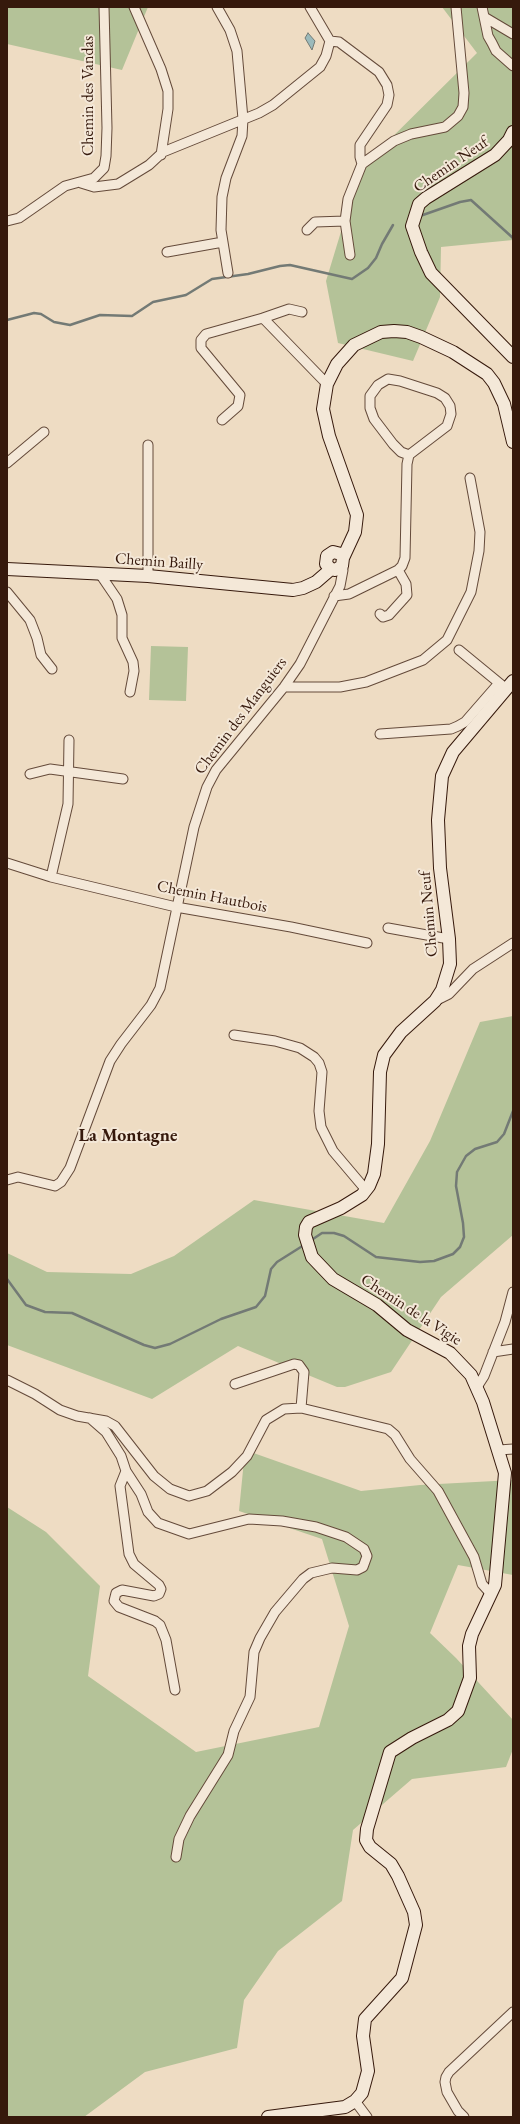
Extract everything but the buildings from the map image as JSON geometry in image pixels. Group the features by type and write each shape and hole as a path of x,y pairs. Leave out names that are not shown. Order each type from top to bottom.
{"street":[{"name":"Chemin des Vandas","path":"7,221 19,218 65,186 80,183 97,175 104,168 106,156 104,7"},
{"path":"134,7 161,69 168,91 168,109 161,155"},
{"path":"217,7 230,30 237,51 243,119 242,136 226,178 222,197 222,242 228,273"},
{"path":"80,183 94,187 118,184 176,146 259,113 273,105 320,67 326,56 330,40 310,7"},
{"path":"350,255 345,221 348,199 362,164 394,141 411,134 445,127 458,116 463,107 464,93 456,7"},
{"path":"482,7 486,18 488,36 496,51 513,66"},
{"path":"486,18 513,34"},
{"path":"330,40 339,42 379,72 387,85 389,95 387,106 360,145 360,158 362,164"},
{"name":"Chemin Neuf","path":"513,132 509,140 495,155 426,198 419,204 412,226 420,252 431,273 513,357"},
{"path":"307,230 315,222 345,221"},
{"path":"167,252 222,242"},
{"path":"222,420 238,406 240,395 201,348 201,340 206,334 289,309 302,312"},
{"path":"263,318 327,384"},
{"name":"Chemin des Manguiers","path":"7,1180 18,1177 55,1186 65,1177 70,1168 110,1061 151,1005 160,988 177,914 176,907 194,827 207,787 216,770 284,687 314,640 340,586 343,570 336,563 355,532 357,522 355,507 329,436 323,409 327,384 337,364 354,345 366,337 381,332 407,332 421,337 453,352 487,374 494,383 504,404 513,442"},
{"path":"334,596 349,594 398,570 402,566 405,558 407,464 409,455 447,426 451,414 450,406 445,398 437,393 400,380 388,379 378,385 370,396 370,408 374,419 393,444 401,452 409,455"},
{"path":"7,463 44,432"},
{"path":"148,445 148,576"},
{"path":"284,687 340,687 366,682 424,660 447,640 471,592 480,551 480,532 470,478"},
{"name":"Chemin Bailly","path":"7,569 148,576 233,583 293,590 308,586 336,563"},
{"path":"380,614 383,617 390,615 407,595 406,584 398,570"},
{"path":"100,574 117,599 122,615 122,638 133,666 130,692"},
{"path":"7,592 30,620 37,638 41,655 52,669"},
{"path":"380,734 451,729 465,722 506,684 459,650"},
{"name":"Chemin Neuf","path":"366,1190 374,1174 377,1163 380,1072 384,1055 393,1041 435,1001 446,979 450,964 450,939 440,868 438,820 440,784 453,752 506,684"},
{"path":"51,876 67,809 69,740"},
{"path":"30,774 50,769 123,779"},
{"name":"Chemin Hautbois","path":"7,863 51,876 176,907 291,927 367,943"},
{"path":"388,928 450,939"},
{"path":"435,1001 449,994 473,969 513,943"},
{"path":"234,1036 275,1041 300,1048 314,1057 319,1063 322,1072 319,1111 321,1127 333,1151 366,1190"},
{"name":"Chemin de la Vigie","path":"354,2101 362,2093 368,2071 363,2036 364,2020 373,2008 395,1988 402,1978 416,1924 414,1912 398,1876 391,1864 370,1847 366,1840 367,1829 390,1752 412,1738 448,1720 458,1711 470,1678 469,1646 472,1634 491,1594 496,1574 504,1482 504,1469 499,1450 477,1386 466,1370 450,1353 407,1330 376,1305 333,1279 312,1257 305,1235 306,1227 309,1222 355,1201 366,1190"},
{"path":"477,1386 484,1376 505,1322 513,1292"},
{"path":"493,1352 513,1349"},
{"path":"235,1384 294,1364 300,1365 304,1372 301,1408"},
{"path":"7,1380 35,1394 60,1410 77,1416 106,1421 115,1426 154,1476 170,1489 189,1496 207,1491 232,1472 247,1456 266,1420 284,1410 301,1408 388,1429 396,1435 410,1459 438,1490 474,1557 482,1584 491,1594"},
{"path":"90,1418 106,1432 121,1456 126,1471 141,1494 148,1512 158,1523 173,1530 189,1534 249,1519 282,1521 316,1527 346,1537 364,1549 367,1556 363,1567 357,1570 332,1568 311,1573 303,1579 275,1612 254,1652 250,1697 234,1731 228,1755 190,1816 179,1839 176,1857"},
{"path":"499,1450 513,1449"},
{"path":"126,1471 120,1486 127,1549 134,1564 159,1585 161,1589 158,1594 154,1596 122,1590 116,1592 114,1601 119,1607 155,1621 160,1625 166,1640 175,1690"},
{"path":"464,2117 458,2111 447,2092 445,2082 446,2077 449,2072 513,2012"},
{"path":"268,2117 339,2108 354,2101 368,2117"}],"green space":[{"path":"7,7 148,7 122,70 7,44"},
{"path":"442,7 513,7 513,240 441,247 440,297 413,361 338,343 326,281 360,169 477,53"},
{"path":"151,646 188,647 186,701 149,700"},
{"path":"513,1016 513,1235 441,1297 391,1372 345,1387 337,1387 238,1346 152,1399 7,1345 7,1253 47,1272 131,1274 174,1256 254,1200 384,1223 430,1141 480,1022"},
{"path":"245,1450 361,1491 420,1485 513,1480 513,1575 458,1565 430,1633 456,1658 513,1720 513,1749 506,1767 412,1779 353,1830 342,1901 278,1951 244,2000 237,2048 145,2072 84,2117 7,2117 7,1507 46,1532 100,1586 88,1676 196,1752 319,1727 349,1626 322,1539 239,1511"}],"water":[{"path":"308,33 315,41 312,50 305,38"}],"waterway":[{"path":"420,216 460,202 471,200 513,238"},
{"path":"7,320 34,313 41,314 54,322 70,325 100,315 132,316 153,302 186,295 212,279 248,274 280,266 290,265 352,279 368,268 376,258 393,225"},
{"path":"310,1241 322,1233 334,1233 344,1236 376,1257 420,1262 434,1261 453,1254 460,1247 464,1237 456,1186 457,1172 466,1156 475,1149 497,1142 504,1134 513,1111"},
{"path":"7,1279 26,1305 45,1312 72,1313 144,1345 155,1348 170,1344 221,1319 256,1307 265,1296 271,1269 277,1262 304,1245"}],"district":[{"name":"La Montagne","path":"128,1136"}]}
